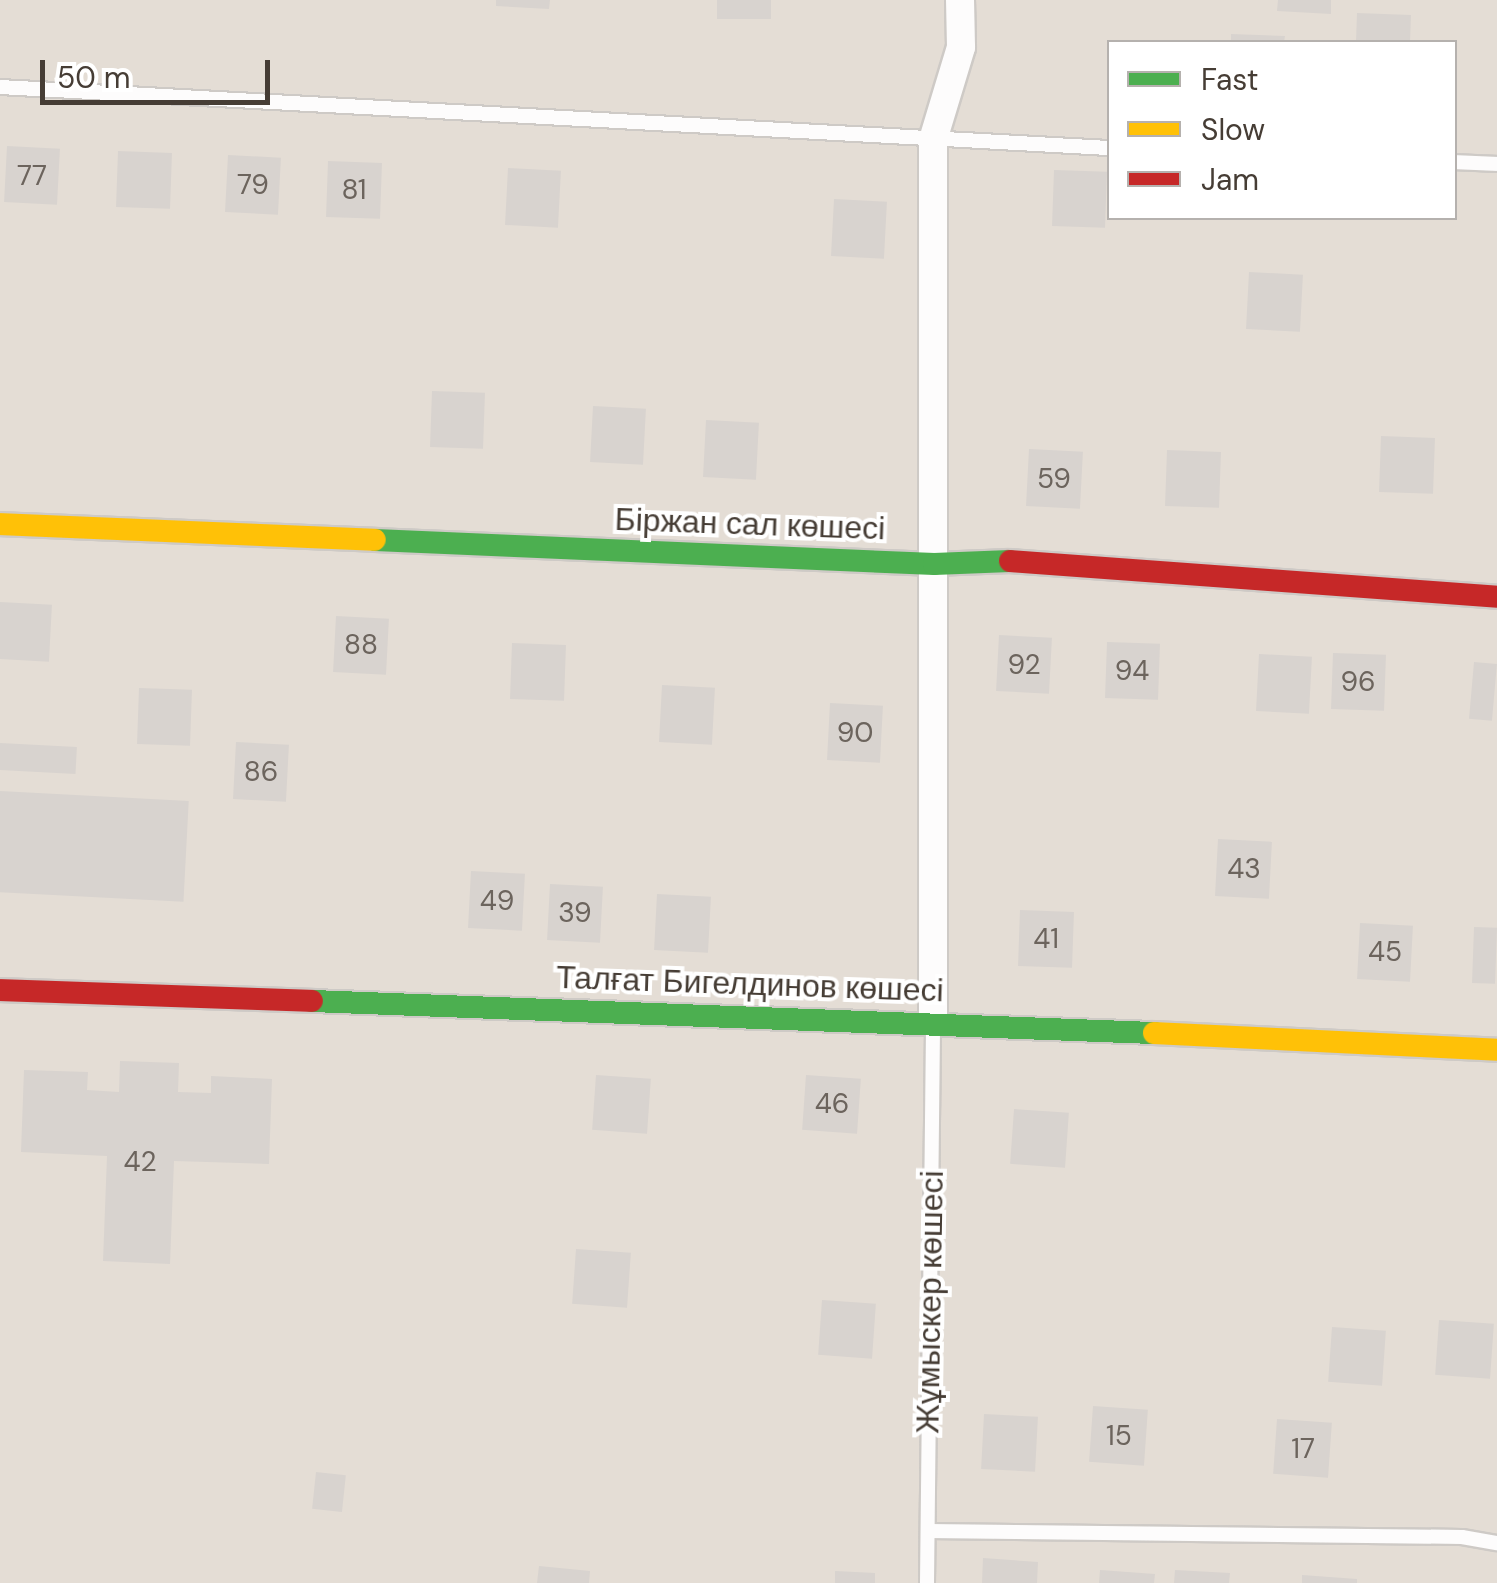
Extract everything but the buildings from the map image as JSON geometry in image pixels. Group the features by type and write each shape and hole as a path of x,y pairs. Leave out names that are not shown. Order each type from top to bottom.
{"street":[{"path":"933,1022 932,140 961,47 960,0"},
{"name":"Біржан сал көшесі","path":"0,524 934,564 1024,561 1497,597"},
{"name":"Талғат Бигелдинов көшесі","path":"0,990 933,1022 1497,1050"}],"lane":[{"path":"0,87 1107,148"},
{"path":"1457,162 1497,164"},
{"name":"Жұмыскер көшесі","path":"927,1583 933,1022"},
{"path":"928,1531 1462,1537 1497,1543"}],"shaded area":[{"path":"0,0 1497,0 1497,1583 0,1583"}],"traffic: fast":[{"path":"375,540 934,564 1010,561"},
{"path":"312,1001 1154,1033"}],"traffic: slow":[{"path":"0,524 375,540"},
{"path":"1154,1033 1497,1050"}],"traffic: jam":[{"path":"1010,561 1497,597"},
{"path":"0,990 312,1001"}]}
